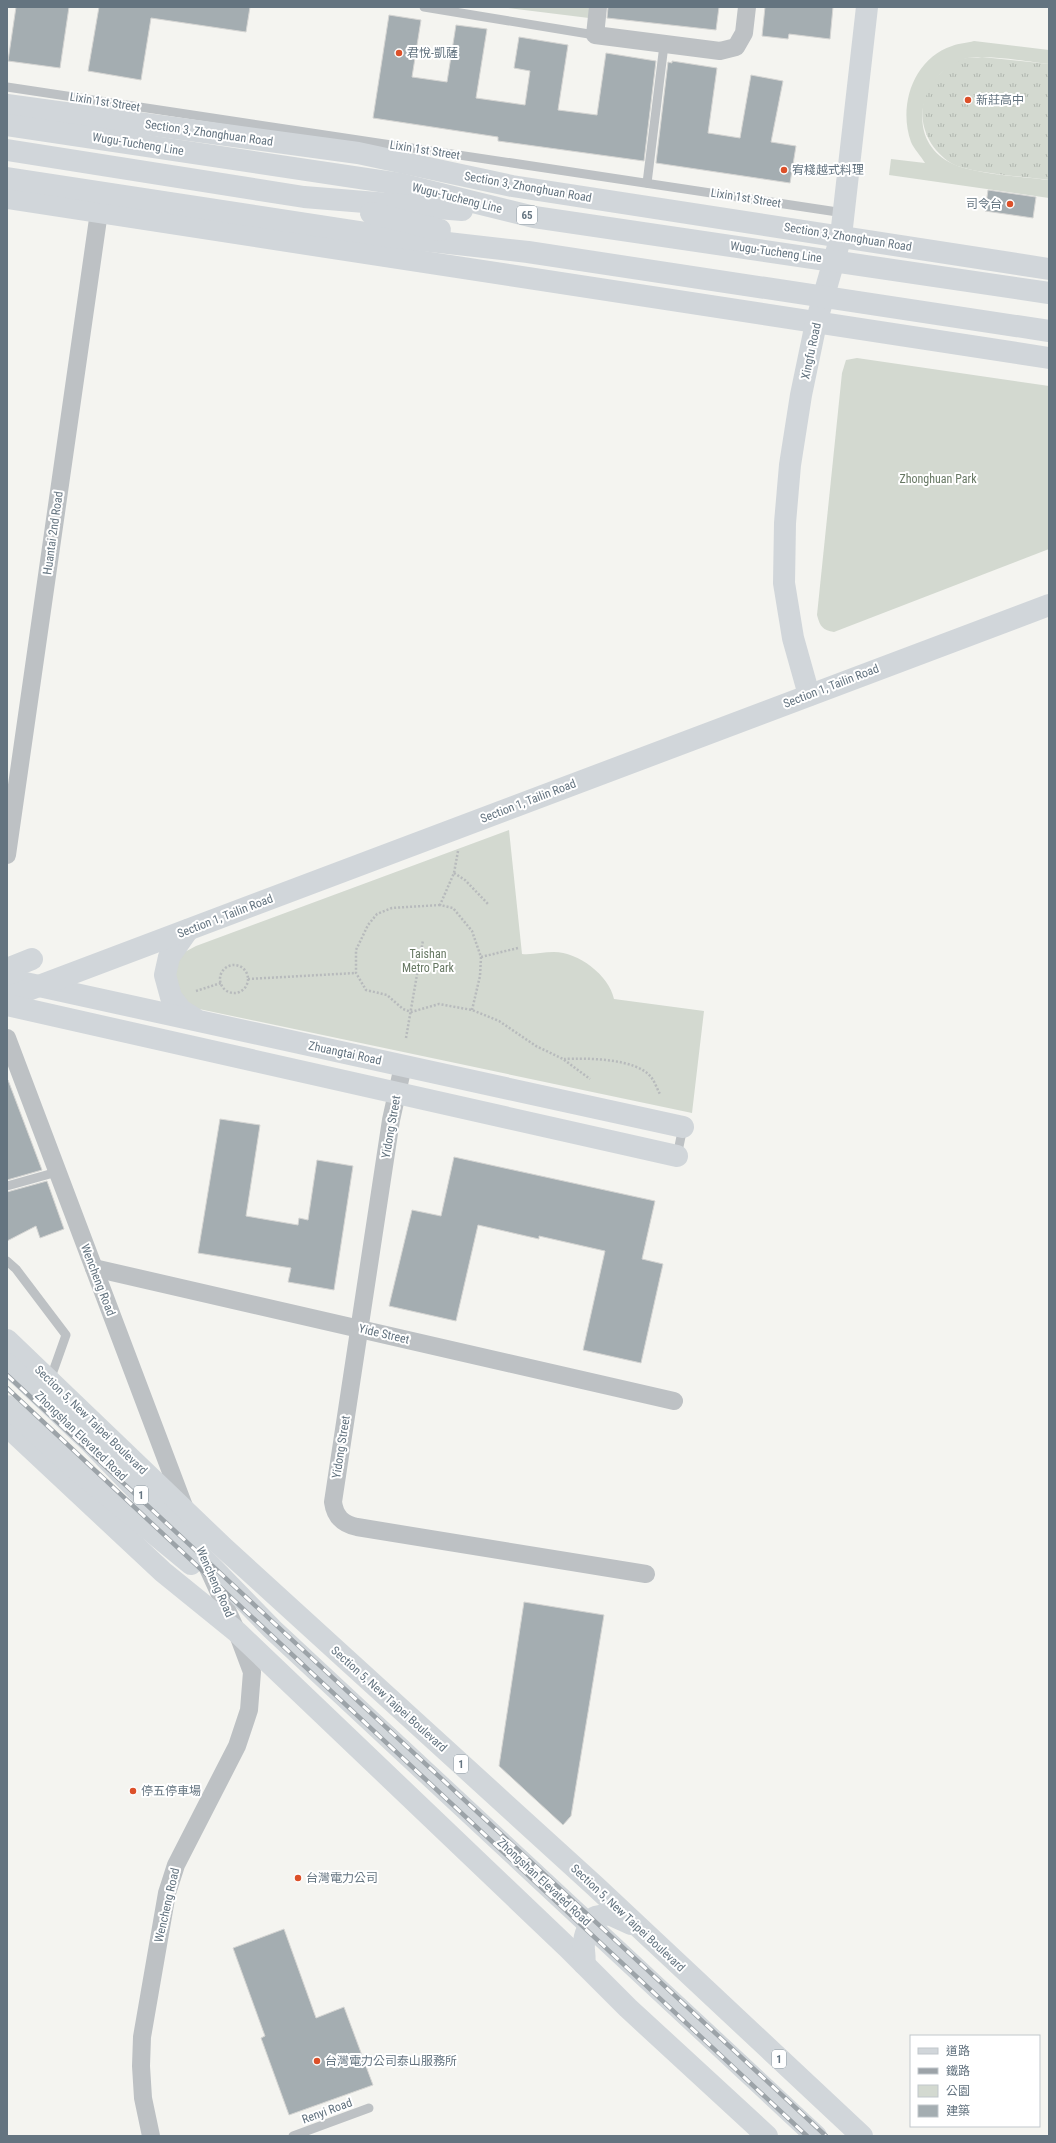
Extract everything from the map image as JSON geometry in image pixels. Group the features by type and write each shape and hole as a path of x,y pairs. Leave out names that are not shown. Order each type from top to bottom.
{"main road":[{"name":"Xingfu Road","path":"809,694 793,638 784,576 785,523 790,465 801,395 816,323 841,236 867,7"},
{"name":"Section 3, Zhonghuan Road","path":"7,105 358,153 512,186 1049,269"},
{"name":"Wugu-Tucheng Line","path":"7,125 400,184 534,217 1049,293"},
{"path":"7,150 304,197 534,217"},
{"path":"7,178 386,236 528,252 1049,330"},
{"path":"304,197 528,252"},
{"path":"7,198 1049,358"},
{"name":"Section 1, Tailin Road","path":"7,998 809,694 1049,605"},
{"path":"188,930 169,957 165,975 171,997 180,1010 201,1022"},
{"path":"7,969 32,959"},
{"name":"Zhuangtai Road","path":"7,979 682,1127"},
{"path":"7,1005 677,1156"},
{"name":"Section 5, New Taipei Boulevard","path":"7,1340 185,1510 639,1928 862,2136"},
{"name":"Zhongshan Elevated Road","path":"7,1364 91,1443 272,1629 816,2136"},
{"name":"Zhongshan Elevated Road","path":"7,1406 72,1466 272,1629"},
{"path":"7,1426 163,1572 237,1632 584,1964 628,2008 767,2136"},
{"path":"584,1964 586,1959 584,1944 586,1930 595,1917 609,1914 622,1918 639,1928"}],"street":[{"path":"598,7 595,35 720,51 736,47 744,33 747,7"},
{"name":"Huantai 2nd Road","path":"7,855 99,212"},
{"name":"Wencheng Road","path":"7,1038 203,1557 237,1632 252,1672 249,1710 237,1746 176,1865 161,1921 142,2037 141,2066 143,2098 151,2136"},
{"name":"Yidong Street","path":"403,1066 397,1093 333,1502 334,1512 339,1519 347,1525 357,1527 646,1574"},
{"name":"Yide Street","path":"94,1268 674,1400"}],"lane":[{"path":"424,7 595,35"},
{"path":"647,183 664,45"},
{"name":"Lixin 1st Street","path":"7,87 844,213"},
{"path":"677,1156 682,1127"},
{"path":"7,1186 57,1172"},
{"path":"7,1261 16,1269 66,1335 50,1381"},
{"name":"Renyi Road","path":"293,2136 369,2108"}],"path":[{"path":"440,905 454,873 458,851"},
{"path":"454,873 465,880 489,905"},
{"path":"472,1010 480,976 481,957 472,931 453,908 440,905 392,908 377,914 368,925 356,950 356,974 366,990 387,995 403,1009 411,1012 439,1004 472,1010 499,1021 536,1046 563,1059 590,1079"},
{"path":"406,1038 423,940"},
{"path":"481,957 518,948"},
{"path":"232,965 242,967 248,979 242,990 234,993 226,990 221,983 221,973 224,969 232,965"},
{"path":"248,979 356,974"},
{"path":"196,991 221,983"},
{"path":"563,1059 595,1058 634,1067 651,1076 660,1094"}],"green space":[{"path":"500,7 591,7 589,18"},
{"path":"974,41 1049,50 1049,64 1006,58 972,57 964,59 948,67 936,79 927,93 923,109 923,125 928,141 938,154 953,164 962,167 1000,175 1049,180 1049,198 889,175 891,159 925,163 912,145 907,128 906,114 908,99 912,85 918,73 927,61 939,52 955,45"},
{"path":"982,57 1049,64 1049,180 983,172 959,166 951,163 940,154 931,143 925,131 923,118 923,106 926,93 933,82 945,69 957,61"},
{"name":"Zhonghuan Park","path":"857,358 1049,386 1049,549 834,632 822,627 817,615 842,373 846,360"},
{"name":"Taishan Metro Park","path":"509,830 522,954 554,952 573,956 591,966 599,974 611,990 614,999 704,1011 692,1113 199,1009 187,1002 176,988 173,970 181,954 196,946"}],"building":[{"path":"16,7 69,7 60,68 8,61"},
{"path":"99,7 250,7 246,32 151,18 141,80 88,71"},
{"path":"608,7 719,7 716,30 607,18"},
{"path":"765,7 833,7 830,39 789,34 788,39 762,36"},
{"path":"389,15 421,20 412,77 447,82 456,25 487,29 476,98 525,105 530,71 514,68 519,37 568,45 558,110 597,115 606,53 656,61 644,161 498,141 498,137 373,118"},
{"path":"672,61 717,68 708,133 740,138 751,75 783,81 771,142 796,146 790,183 656,163 668,62 672,63"},
{"name":"司令台","path":"988,190 1036,197 1033,218 985,211"},
{"path":"8,1080 42,1170 7,1180 7,1081"},
{"path":"220,1119 260,1125 246,1216 298,1225 299,1218 308,1220 317,1160 353,1166 334,1290 288,1282 291,1268 198,1253"},
{"path":"454,1157 655,1201 642,1259 663,1264 641,1363 583,1350 605,1251 539,1236 539,1239 478,1225 456,1321 389,1306 412,1210 441,1216"},
{"path":"47,1181 64,1229 40,1238 36,1226 7,1241 7,1192"},
{"path":"524,1602 604,1615 571,1816 563,1825 499,1766"},
{"path":"284,1929 316,2018 344,2007 373,2085 289,2115 261,2038 265,2036 233,1948"}],"railway":[{"path":"7,1375 826,2136"},
{"path":"7,1388 807,2136"}],"place":[{"name":"君悅-凱薩","path":"399,53"},
{"name":"新莊高中","path":"968,100"},
{"name":"宥棧越式料理","path":"784,170"},
{"name":"司令台","path":"1010,204"},
{"name":"停五停車場","path":"133,1791"},
{"name":"台灣電力公司","path":"298,1878"},
{"name":"台灣電力公司泰山服務所","path":"317,2061"}]}
